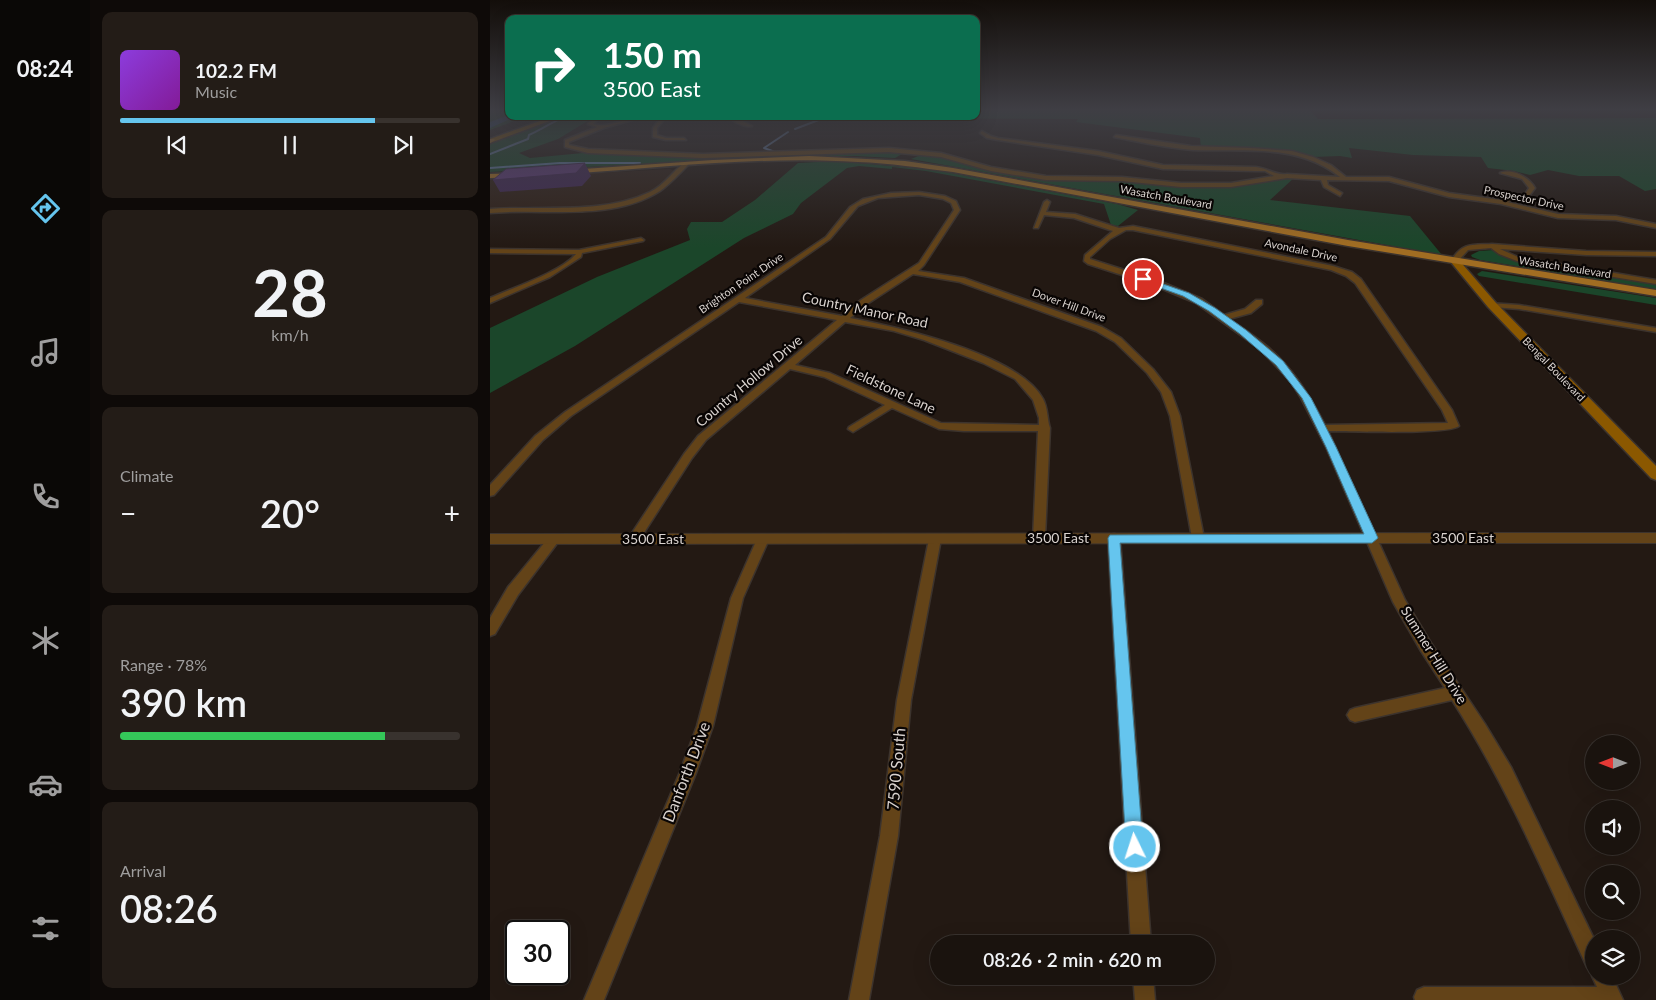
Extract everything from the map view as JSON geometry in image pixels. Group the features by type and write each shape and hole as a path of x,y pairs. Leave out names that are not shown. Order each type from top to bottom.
{"main road":[{"name":"Wasatch Boulevard","path":"559,171 807,158 900,162 1455,261 1656,293"},
{"path":"490,174 530,172"},
{"name":"Bengal Boulevard","path":"1455,261 1492,304 1656,475"}],"street":[{"name":"Prospector Drive","path":"672,155 742,155"},
{"path":"900,162 910,155"},
{"name":"Prospector Drive","path":"938,155 991,169 1057,179 1109,178 1173,185 1248,183 1277,176 1397,180 1449,195 1501,202 1558,216 1616,218 1656,226"},
{"path":"1110,155 1163,167 1256,168 1266,170 1277,176"},
{"path":"1298,155 1318,160 1330,166 1345,179"},
{"path":"490,211 513,209 583,210 620,204 655,192 686,164"},
{"path":"1501,202 1527,195 1532,188 1523,178 1503,173"},
{"path":"1322,178 1326,186 1340,194"},
{"name":"Brighton Point Drive","path":"490,492 552,426 834,233 852,209 865,200 903,194 930,195 949,199 956,206 953,217 928,256 912,272"},
{"path":"1036,227 1047,202"},
{"name":"Avondale Drive","path":"1042,213 1075,216 1120,229 1133,228 1334,268 1349,274 1364,289 1447,410 1454,426 1424,428 1321,428"},
{"path":"1646,223 1656,218"},
{"name":"Summer Hill Drive","path":"1120,229 1087,256 1086,260 1093,265 1172,289 1199,302 1224,318 1262,347 1279,363 1306,398 1400,602 1426,647 1506,772 1585,941"},
{"path":"490,251 579,252 642,240"},
{"path":"1455,261 1466,248 1492,246 1586,253 1656,254"},
{"path":"1492,246 1508,256 1527,262 1656,282"},
{"path":"490,300 557,270 576,259 579,256 579,252"},
{"name":"Country Hollow Drive","path":"634,539 688,456 702,438 843,319 879,292 912,272"},
{"name":"Dover Hill Drive","path":"912,272 947,277 973,284 1099,329 1118,340 1159,381 1172,404 1198,538"},
{"name":"Country Manor Road","path":"738,299 843,319 927,338 1003,368 1018,377 1038,399 1042,408 1045,428 1039,538"},
{"path":"1224,318 1248,311 1259,302"},
{"path":"1492,304 1656,330"},
{"name":"Fieldstone Lane","path":"788,366 827,376 928,422 945,427 1045,428"},
{"path":"853,429 891,405"},
{"path":"1114,538 1140,935"},
{"name":"3500 East","path":"490,539 1656,538"},
{"path":"490,630 514,591 554,539"},
{"name":"Danforth Drive","path":"594,1000 688,773 705,726 737,598 762,539"},
{"name":"7590 South","path":"860,1000 889,836 904,700 935,539"},
{"path":"1355,715 1456,692"},
{"path":"1144,985 1145,1000"},
{"path":"1424,997 1612,998 1606,985"}],"shaded area":[{"path":"670,169 674,171 653,190 634,199 580,208 524,206 490,210 490,179"}],"green space":[{"path":"490,155 523,155 530,158 565,155 628,155 718,158 794,155 901,155 895,158 802,156 490,172"},
{"path":"921,155 937,156 984,168 1056,181 1131,181 1176,187 1221,187 1295,177 1270,200 1410,216 1442,255 911,159"},
{"path":"1302,155 1351,155 1352,158 1340,156 1312,157"},
{"path":"1410,155 1656,155 1656,189 1645,191 1619,176 1579,176 1548,170 1530,175 1488,168 1481,157"},
{"path":"837,161 936,170 1117,204 1138,210 1118,226 1111,225 1104,204 926,171 892,167 892,169 859,166 847,168 801,203 793,214 744,238 575,346 490,393 490,328 597,277 690,240 687,229 691,222 722,222 755,200 798,163"},
{"path":"1493,250 1522,262 1656,283 1656,290 1480,260 1471,255 1479,251"},
{"path":"1482,271 1656,298 1656,305 1479,276 1477,274"}],"building":[{"path":"585,163 576,173 493,180 506,169"}],"waterway":[{"path":"490,168 560,163 640,163"}],"route":[{"path":"1135,847 1114,538 1372,538 1331,447 1306,398 1279,363 1262,347 1212,309 1186,295 1143,279"}]}
